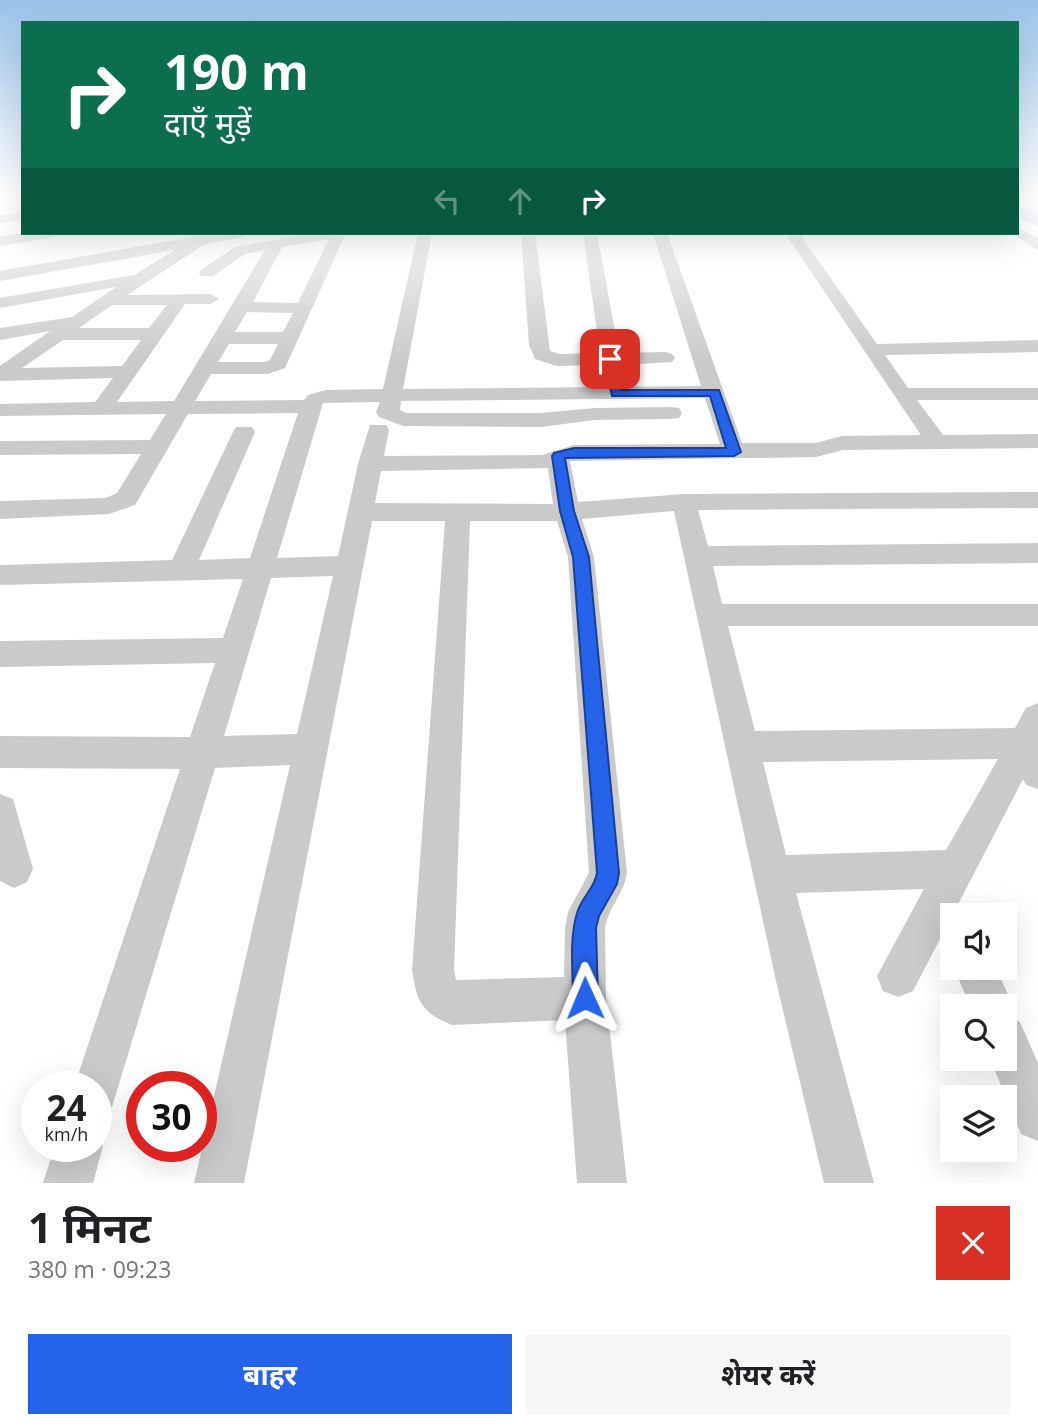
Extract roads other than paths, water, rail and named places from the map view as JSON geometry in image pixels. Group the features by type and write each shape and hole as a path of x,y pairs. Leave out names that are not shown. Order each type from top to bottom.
{"street":[{"path":"0,276 132,250"},
{"path":"0,375 181,250"},
{"path":"195,273 240,250"},
{"path":"0,510 116,505 126,499 241,307 245,274 270,250"},
{"path":"205,368 272,368 281,360 331,250"},
{"path":"219,1183 370,464 386,412 421,250"},
{"path":"530,250 538,345 542,355 557,360 665,358"},
{"path":"593,250 616,393"},
{"path":"666,250 734,452"},
{"path":"803,250 870,350 936,441"},
{"path":"0,303 143,276 245,274"},
{"path":"110,300 210,299"},
{"path":"102,408 179,300"},
{"path":"241,307 303,307"},
{"path":"0,334 78,320"},
{"path":"57,334 153,334"},
{"path":"223,338 290,338"},
{"path":"870,350 1038,346"},
{"path":"0,375 126,372"},
{"path":"386,412 616,393 714,392"},
{"path":"902,394 1038,394"},
{"path":"102,1071 315,399 323,396 403,419 541,420 585,414 671,413"},
{"path":"0,410 183,407 310,410"},
{"path":"180,570 244,432"},
{"path":"370,464 543,462 574,452 734,452 825,449 837,443 1038,440"},
{"path":"0,448 157,447"},
{"path":"558,456 567,511 581,557 608,873 606,884 588,912 585,928 585,998 602,1183"},
{"path":"360,512 567,511 684,502 1038,499"},
{"path":"684,502 772,875 849,1183"},
{"path":"458,513 433,970 437,992 452,1003 585,998"},
{"path":"695,556 1038,553"},
{"path":"0,575 348,566"},
{"path":"711,615 1038,615"},
{"path":"0,654 234,650"},
{"path":"742,747 1033,745 950,892 898,976"},
{"path":"0,752 202,754 310,749"},
{"path":"0,812 14,869"},
{"path":"772,875 950,892"},
{"path":"1017,1068 1038,1117"},
{"path":"68,1183 74,1162"}]}
